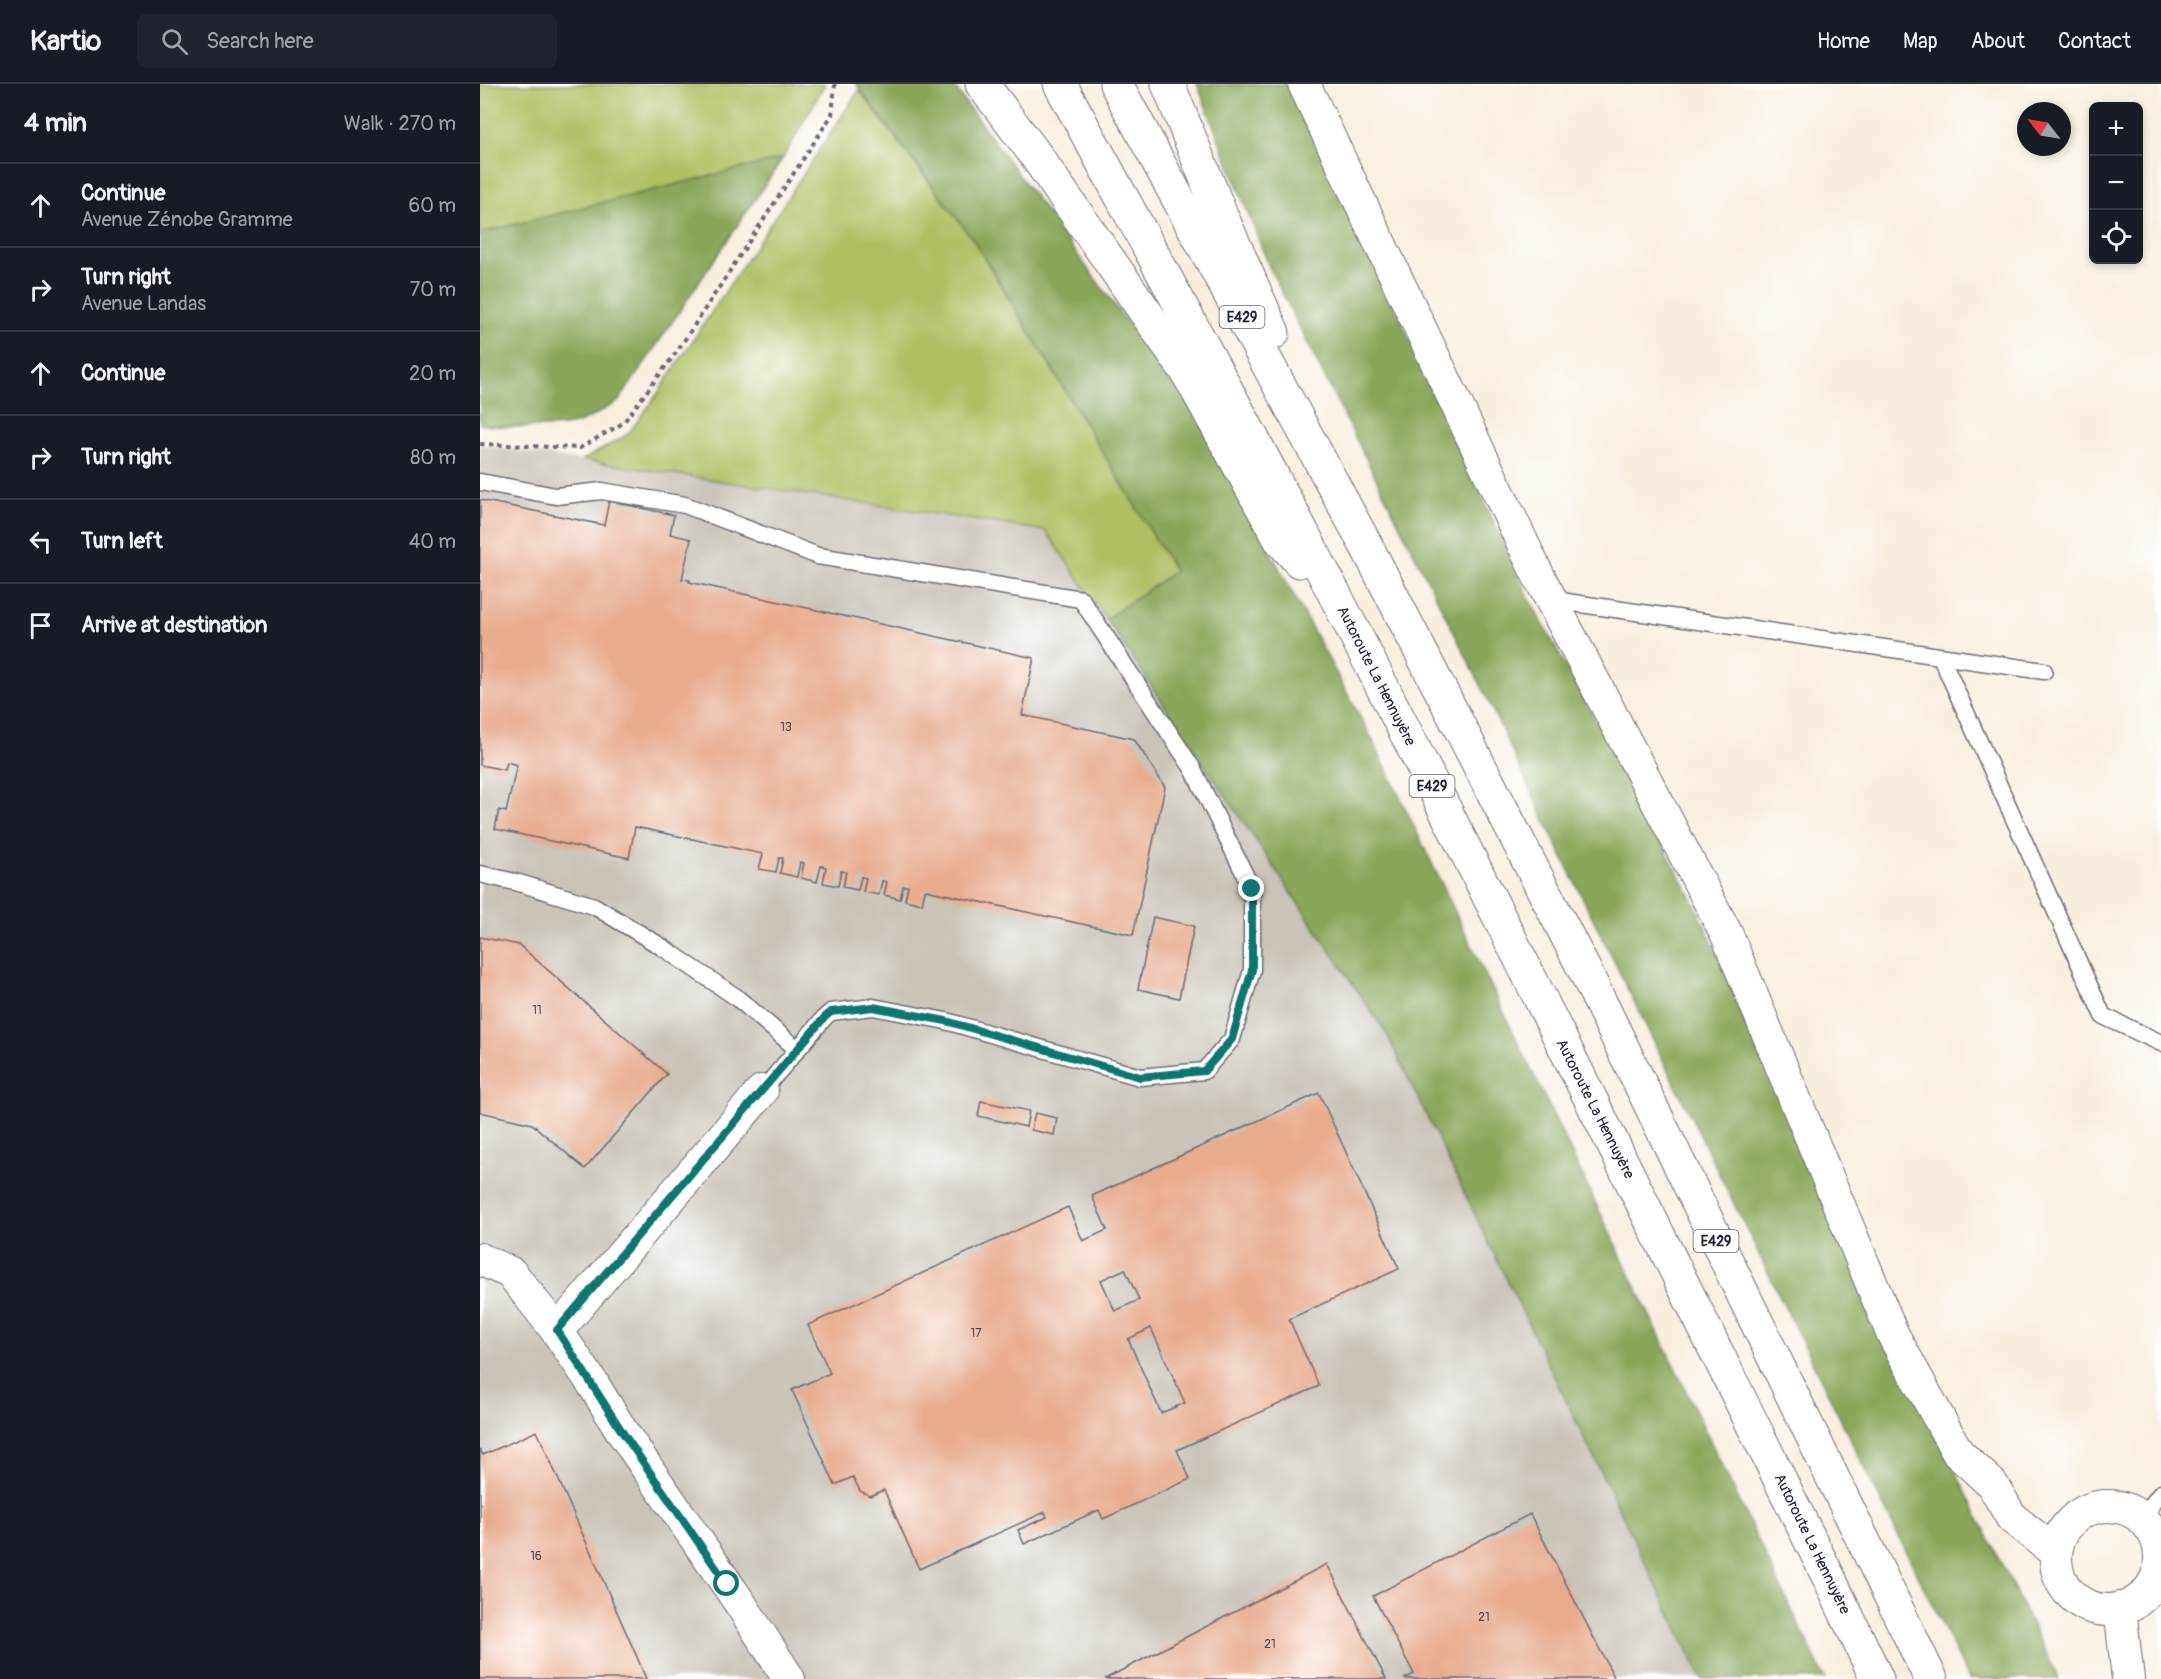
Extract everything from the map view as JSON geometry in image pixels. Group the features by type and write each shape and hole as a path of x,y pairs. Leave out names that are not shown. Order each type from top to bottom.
{"highway":[{"path":"982,84 1039,160 1186,370 1280,539 1344,614"},
{"name":"Autoroute La Hennuyère","path":"1060,84 1344,614 1525,969 1824,1568 1877,1679"},
{"name":"E429","path":"1116,84 1368,549 1585,971 1931,1679"},
{"path":"1168,84 1218,208 1368,549"}],"street":[{"path":"1304,84 1535,569 1727,935 1892,1333 1958,1453 1992,1484 2012,1518 2056,1552"},
{"path":"557,1330 762,1090"},
{"path":"480,1259 511,1273 557,1330 623,1433 740,1603 789,1679"},
{"path":"2112,1506 2127,1510 2142,1518 2152,1531 2158,1546 2160,1562 2156,1578 2147,1592 2135,1602 2120,1608 2098,1609 2079,1601 2068,1592 2056,1567 2056,1552 2060,1537 2068,1523 2081,1513 2096,1507 2112,1506"},
{"path":"2120,1608 2128,1679"}],"lane":[{"path":"480,482 556,496 602,490 685,505 818,556 1081,599 1193,769 1252,889 1252,970 1232,1039 1204,1071 1140,1077 946,1021 873,1007 831,1012 762,1090"},
{"path":"1553,600 2044,671"},
{"path":"1941,657 2103,1016 2161,1043"},
{"path":"480,874 519,883 594,906 662,947 736,997 797,1049"},
{"path":"2142,1518 2161,1493"}],"path":[{"path":"480,444 580,448 623,423 684,340 832,115 835,84"}],"shaded area":[{"path":"480,445 1046,531 1386,1033 1702,1679 480,1679"}],"green space":[{"path":"480,84 825,84 783,158 480,233"},
{"path":"856,84 952,84 1197,417 1371,737 1825,1679 1702,1679 1386,1033 1106,619 1175,571 974,241"},
{"path":"1197,84 1292,84 1529,598 1695,904 1899,1358 2059,1679 1969,1679 1556,844 1482,688 1270,269"},
{"path":"859,90 974,241 1175,571 1106,619 1046,531 583,460 627,435 652,402"},
{"path":"783,158 619,401 570,425 529,427 480,424 480,233"}],"building":[{"path":"480,500 604,525 609,501 674,515 670,534 691,539 682,579 690,580 689,582 1034,658 1022,715 1134,739 1165,787 1133,935 925,890 922,904 905,900 908,886 903,886 900,899 884,895 887,882 882,881 879,895 863,892 866,878 861,877 858,890 843,887 846,872 841,871 838,886 823,883 826,867 821,866 817,882 801,878 804,863 800,862 797,877 780,873 783,858 779,858 776,872 759,869 763,854 635,827 629,858 495,829 499,810 506,812 517,765 507,762 505,770 480,765"},
{"path":"1153,917 1194,926 1179,998 1138,989"},
{"path":"480,937 519,945 667,1074 585,1169 532,1124 480,1112"},
{"path":"1319,1093 1399,1269 1289,1319 1319,1386 1177,1450 1190,1479 1103,1519 1099,1510 1024,1544 1018,1530 1047,1517 1045,1512 919,1569 884,1490 870,1496 860,1491 853,1477 835,1485 792,1390 830,1373 808,1325 1068,1207 1083,1241 1107,1230 1092,1196","holes":["1125,1269 1139,1300 1115,1311 1101,1280","1151,1328 1185,1403 1161,1413 1128,1339"]},
{"path":"981,1101 1029,1111 1026,1127 978,1116"},
{"path":"1035,1113 1057,1118 1054,1135 1031,1130"},
{"path":"537,1431 646,1679 480,1679 480,1449 483,1455"},
{"path":"1530,1514 1615,1679 1404,1679 1414,1674 1373,1596"},
{"path":"1327,1564 1386,1679 1105,1679"}],"route":[{"path":"727,1584 623,1433 557,1330 831,1012 873,1007 946,1021 1140,1077 1204,1071 1232,1039 1252,970 1252,889"}]}
